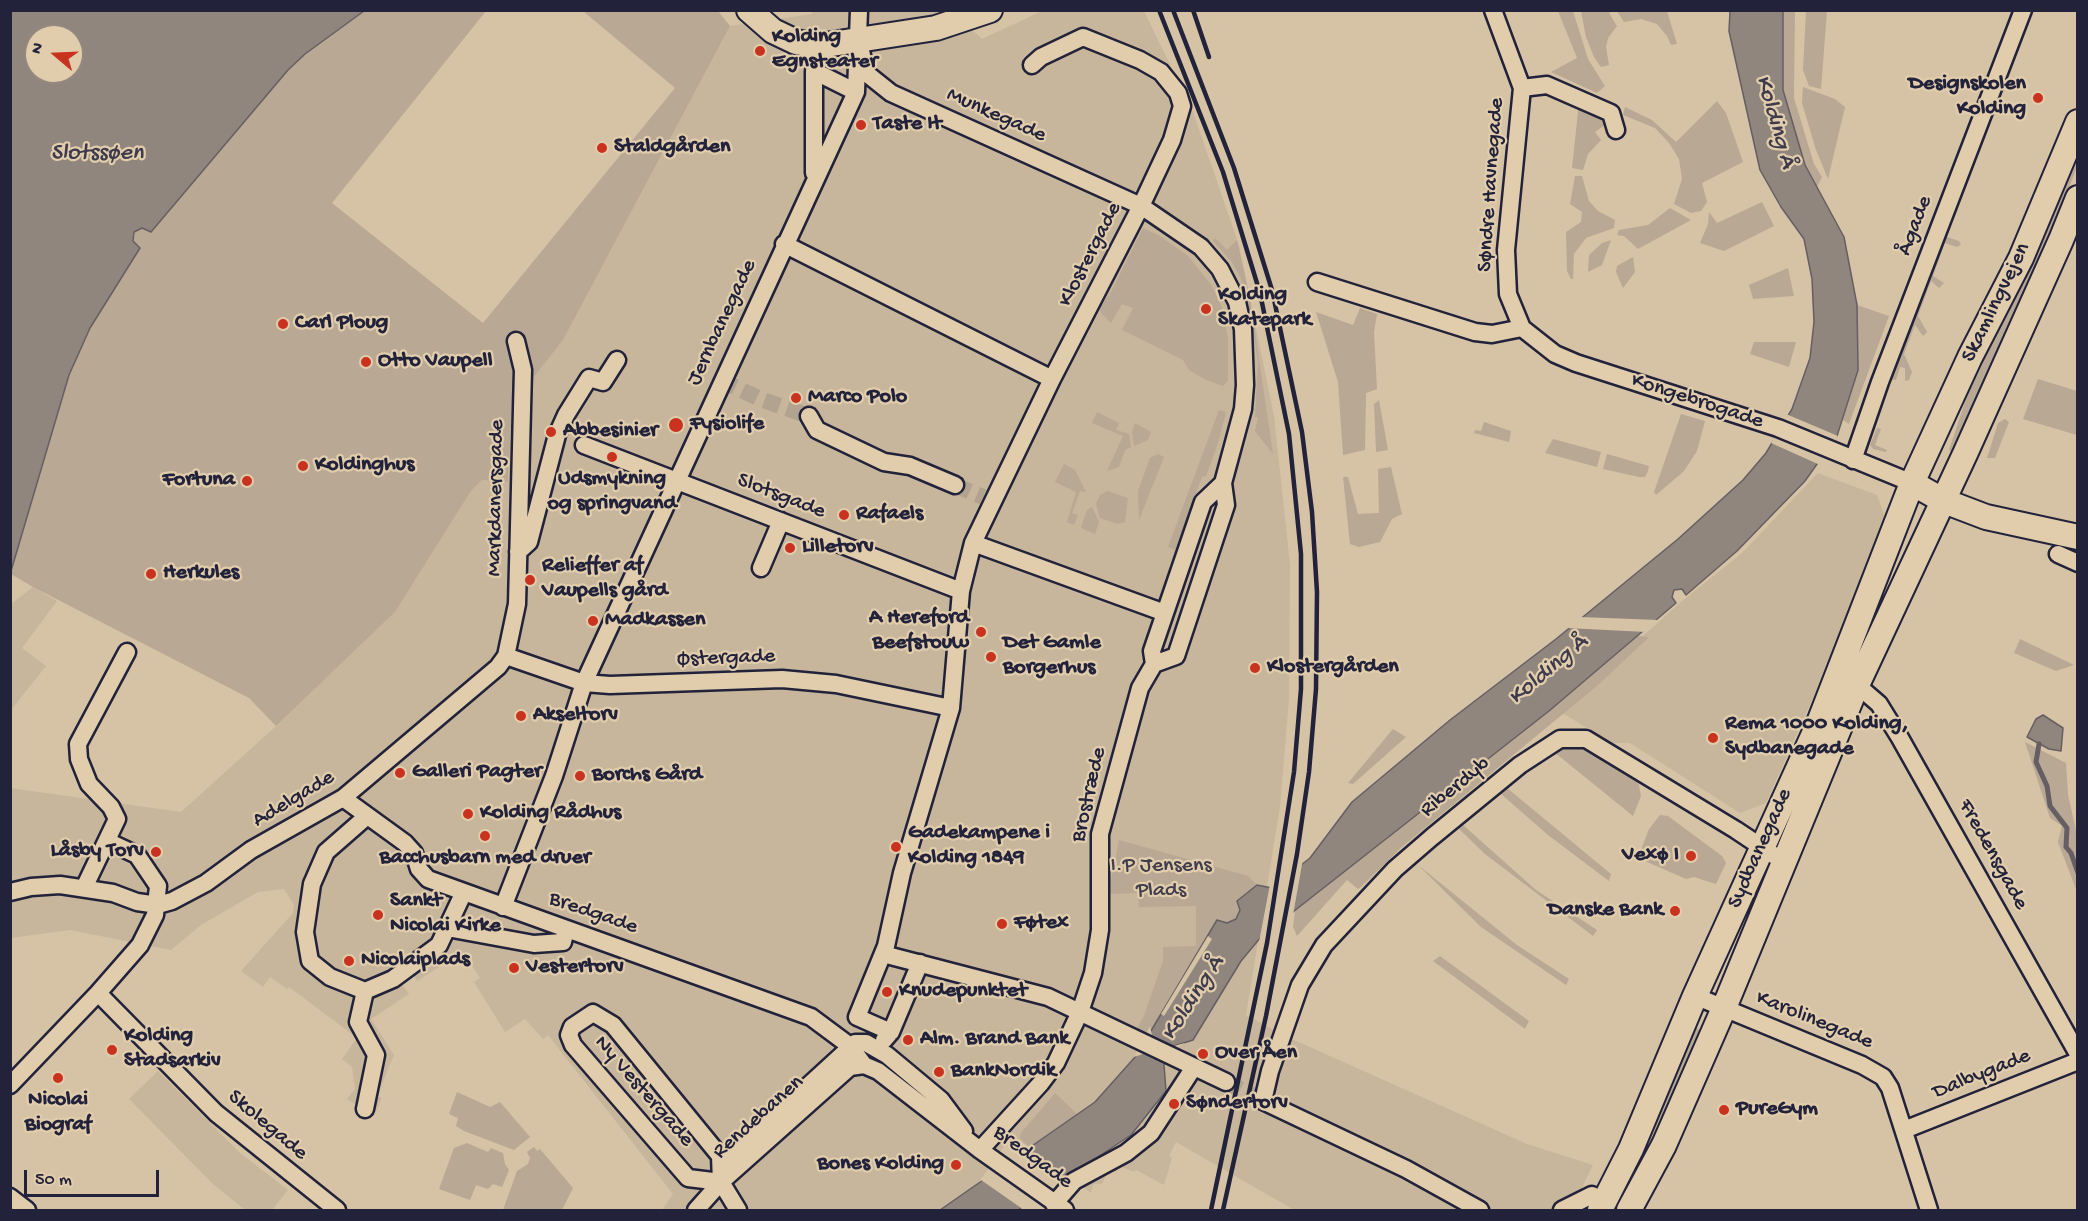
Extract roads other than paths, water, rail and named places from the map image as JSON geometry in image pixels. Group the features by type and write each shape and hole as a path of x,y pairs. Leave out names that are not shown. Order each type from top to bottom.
{"main road":[{"path":"748,10 773,31 796,42 819,46 859,42 936,28 990,10"},
{"name":"Skamlingvejen","path":"1912,483 1970,357 2021,258 2078,122"},
{"name":"Skamlingvejen","path":"1944,501 2078,198"},
{"name":"Kongebrogade","path":"1912,483 1944,501 1986,517 2078,537"},
{"name":"Sydbanegade","path":"1602,1206 1631,1149 1695,996 1818,724 1912,483"},
{"name":"Sydbanegade","path":"1629,1210 1664,1144 1724,1008 1857,685 1944,501"}],"street":[{"name":"Jernbanegade","path":"503,907 554,776 584,683 675,480 856,92 859,10"},
{"name":"Søndre Havnegade","path":"1493,10 1522,88 1506,250 1509,294 1522,328"},
{"name":"Ågade","path":"1852,460 2024,10"},
{"name":"Klostergade","path":"883,954 902,873 951,708 961,591 987,499 1141,206 1172,140 1182,106 1170,80 1140,60 1083,37 1041,57 1032,65"},
{"name":"Munkegade","path":"859,42 866,73 891,93 1141,206"},
{"name":"Jernbanegade","path":"814,180 814,72 856,92"},
{"path":"1522,88 1547,85 1600,108 1611,113 1616,130"},
{"name":"Brostræde","path":"1141,206 1201,247 1220,269 1237,302 1244,329 1245,385 1239,429 1223,483 1226,505 1176,656 1154,664"},
{"path":"784,244 1052,379"},
{"path":"1317,282 1475,332 1492,334 1522,328"},
{"name":"Kongebrogade","path":"1522,328 1555,354 1576,363 1778,428 1912,483"},
{"name":"Markdanersgade","path":"506,656 517,604 523,370 516,342"},
{"path":"518,552 529,542 557,435 566,415 589,378 603,382 617,360"},
{"path":"809,416 817,430 884,462 910,466 955,484"},
{"name":"Slotsgade","path":"584,445 961,591"},
{"name":"Brostræde","path":"976,1146 1041,1083 1056,1063 1080,1012 1098,952 1100,834 1140,688 1154,664 1152,651 1203,502 1223,483"},
{"path":"761,568 781,521"},
{"path":"973,543 1165,613"},
{"path":"2058,554 2078,563"},
{"path":"84,888 117,819 111,807 85,777 79,759 78,744 127,652"},
{"name":"Østergade","path":"506,656 584,683 645,684 782,678 836,684 951,708"},
{"name":"Adelgade","path":"158,905 206,883 252,850 343,798 498,667 506,656"},
{"name":"Fredensgade","path":"1857,685 1879,704 1900,738 2078,1054"},
{"name":"Riberdyb","path":"1480,1210 1406,1169 1263,1101 1270,1071 1300,985 1314,959 1332,937 1395,869 1520,765 1560,739 1586,740 1762,846 1784,862"},
{"name":"Bredgade","path":"343,798 414,852 419,869 428,879 463,894 630,951 811,1017 850,1046 864,1065 878,1071 1055,1204"},
{"path":"366,817 326,852 312,884 305,932 310,962 330,977 366,991 393,979 439,945 463,894"},
{"path":"10,1085 98,993 140,945 158,905 158,886 137,855 107,841"},
{"path":"10,892 31,887 60,885 84,888 158,905"},
{"path":"447,928 534,944 563,942 566,929"},
{"path":"891,1032 857,1017 883,954 1048,997 1226,1082"},
{"path":"850,1046 866,1043 877,1047 891,1032 920,963"},
{"path":"365,1109 375,1055 358,1022 366,991"},
{"name":"Skolegade","path":"98,993 216,1113 337,1210"},
{"name":"Karolinegade","path":"1695,996 1878,1073 1890,1088 1929,1210"},
{"name":"Ny Vestergade","path":"593,1013 613,1025 720,1156 721,1182 688,1179 573,1045 569,1035 572,1027 593,1013"},
{"name":"Rendebanen","path":"721,1182 737,1151 850,1046"},
{"name":"Bredgade","path":"877,1047 941,1100 976,1146"},
{"name":"Dalbygade","path":"1904,1130 2078,1061"},
{"name":"Rendebanen","path":"721,1182 850,1067 864,1065"},
{"path":"1055,1204 1074,1181 1126,1153 1151,1133 1194,1067"},
{"path":"696,1210 721,1182 738,1210"},
{"path":"1562,1210 1592,1195 1602,1206"},
{"path":"10,1197 27,1210"}],"water":[{"name":"Slotssøen","path":"11,10 364,11 305,54 288,70 151,232 142,228 134,232 133,241 140,248 90,328 69,375 11,571"},
{"name":"Kolding Å","path":"1730,11 1783,11 1783,90 1805,165 1844,237 1857,305 1858,370 1837,436 1805,481 1737,551 1686,595 1682,589 1674,590 1672,597 1676,603 1549,711 1261,937 1241,961 1193,1040 1174,1046 1164,1065 1166,1091 1131,1135 1018,1210 940,1210 1095,1102 1136,1056 1217,920 1227,923 1236,919 1240,910 1237,901 1257,885 1272,888 1310,858 1352,802 1450,720 1556,639 1678,539 1743,480 1766,453 1792,409 1810,358 1814,322 1812,279 1804,239 1781,207 1760,170 1729,31"},
{"path":"2043,715 2063,728 2061,751 2049,749 2027,737 2036,719"}],"waterway":[{"path":"2039,744 2036,762 2047,786 2050,806 2067,828 2066,847 2071,853 2078,873"}],"tunnel":[{"path":"721,380 760,399 809,416"},
{"path":"955,485 983,497"},
{"path":"1226,1082 1263,1101"}],"railway":[{"path":"1159,10 1223,172 1260,293 1289,434 1301,554 1301,689 1294,772 1267,943 1211,1210"},
{"path":"1173,10 1234,168 1272,290 1302,432 1312,512 1317,592 1316,689 1309,772 1297,854 1266,1016 1223,1210"},
{"path":"1193,10 1209,57"}],"place":[{"name":"Kolding Egnsteater","path":"760,51"},
{"name":"Designskolen Kolding","path":"2038,98"},
{"name":"Taste It","path":"861,125"},
{"name":"Staldgården","path":"602,148"},
{"name":"Kolding Skatepark","path":"1206,309"},
{"name":"Carl Ploug","path":"283,324"},
{"name":"Otto Vaupell","path":"366,362"},
{"name":"Marco Polo","path":"796,398"},
{"name":"Fysiolife","path":"676,425"},
{"name":"Abbesinier","path":"551,432"},
{"name":"Udsmykning og springvand","path":"612,457"},
{"name":"Koldinghus","path":"303,466"},
{"name":"Fortuna","path":"247,481"},
{"name":"Rafaels","path":"844,515"},
{"name":"Lilletorv","path":"790,548"},
{"name":"Herkules","path":"151,574"},
{"name":"Relieffer af Vaupells gård","path":"530,580"},
{"name":"Madkassen","path":"593,621"},
{"name":"A Hereford Beefstouw","path":"981,632"},
{"name":"Det Gamle Borgerhus","path":"991,657"},
{"name":"Klostergården","path":"1255,668"},
{"name":"Akseltorv","path":"521,716"},
{"name":"Rema 1000 Kolding, Sydbanegade","path":"1713,738"},
{"name":"Galleri Pagter","path":"400,773"},
{"name":"Borchs Gård","path":"580,776"},
{"name":"Kolding Rådhus","path":"468,814"},
{"name":"Bacchusbarn med druer","path":"485,836"},
{"name":"Gadekampene i Kolding 1849","path":"896,847"},
{"name":"Låsby Torv","path":"156,852"},
{"name":"Vexø I","path":"1691,856"},
{"name":"Danske Bank","path":"1675,911"},
{"name":"Sankt Nicolai Kirke","path":"378,915"},
{"name":"Føtex","path":"1002,924"},
{"name":"Nicolaiplads","path":"349,961"},
{"name":"Vestertorv","path":"514,968"},
{"name":"Knudepunktet","path":"887,992"},
{"name":"Alm. Brand Bank","path":"908,1040"},
{"name":"Kolding Stadsarkiv","path":"112,1050"},
{"name":"Over Åen","path":"1203,1054"},
{"name":"BankNordik","path":"939,1072"},
{"name":"Nicolai Biograf","path":"58,1078"},
{"name":"Søndertorv","path":"1174,1104"},
{"name":"PureGym","path":"1724,1110"},
{"name":"Bones Kolding","path":"956,1165"}],"park label":[{"name":"I.P Jensens Plads","path":"1161,880"}]}
